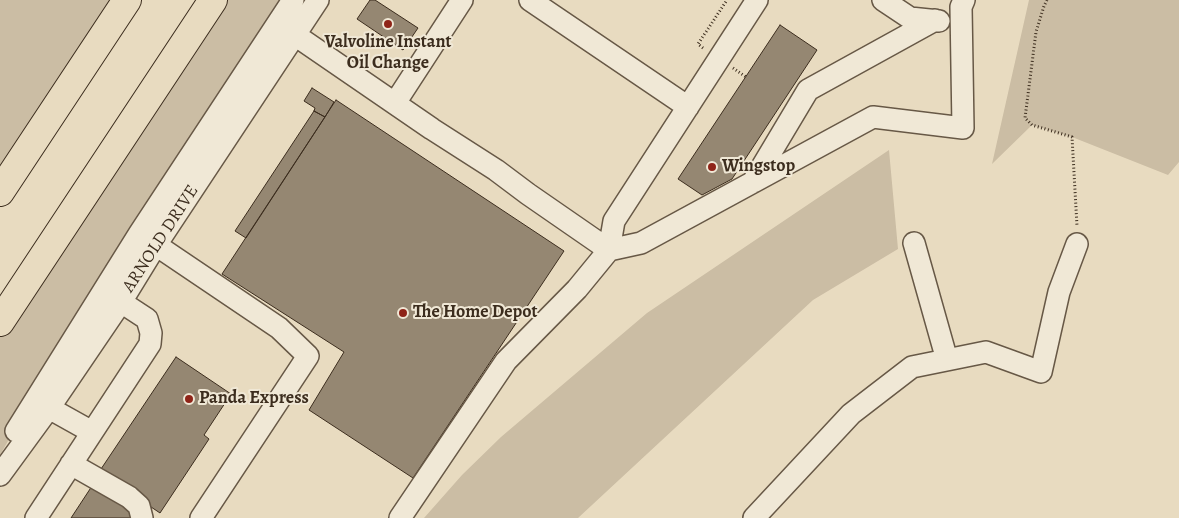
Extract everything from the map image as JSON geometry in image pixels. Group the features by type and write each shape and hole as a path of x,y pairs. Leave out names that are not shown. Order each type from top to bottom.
{"highway":[{"path":"0,192 127,0"},
{"path":"0,322 213,0"}],"street":[{"name":"ARNOLD DRIVE","path":"0,456 139,234 293,0"},
{"name":"ARNOLD DRIVE","path":"0,475 49,408 121,302 156,245 318,0"},
{"path":"395,103 462,0"},
{"path":"530,0 688,107"},
{"path":"400,518 506,361 577,289 609,250 614,221 757,0"},
{"path":"883,0 910,18 961,23"},
{"path":"295,35 432,129 496,170 609,250 641,243 873,117 963,128 961,7 964,0"},
{"path":"753,182 808,90 935,20"},
{"path":"914,243 946,360"},
{"path":"754,518 851,414 912,367 986,352 1041,372 1059,292 1077,244"},
{"path":"156,245 279,328 308,356 200,518"},
{"path":"36,518 150,344 151,332 147,320 121,302"},
{"path":"49,408 92,432"},
{"path":"71,464 129,496 139,506 142,518"}],"path":[{"path":"700,45 698,44 727,0"},
{"path":"1047,0 1036,32 1025,118 1032,125 1072,137 1077,244"}],"shaded area":[{"path":"0,0 127,0 0,192"},
{"path":"213,0 281,0 130,228 0,455 0,322"},
{"path":"1029,0 1179,0 1179,162 1168,175 1072,137 1032,125 992,164"},
{"path":"889,150 898,249 813,300 578,518 424,518 462,475 501,437 647,313"}],"building":[{"name":"Valvoline Instant Oil Change","path":"370,0 375,0 418,28 403,50 357,19"},
{"path":"780,25 817,50 732,179 702,195 678,179"},
{"path":"312,88 334,102 325,117 314,111 315,108 304,101"},
{"name":"The Home Depot","path":"336,100 564,251 413,478 309,410 344,352 222,274"},
{"path":"314,111 325,117 246,238 235,231"},
{"path":"176,357 231,394 204,435 209,439 160,513 99,472"},
{"path":"94,483 129,506 133,518 71,518"}],"place":[{"name":"Valvoline Instant Oil Change","path":"388,24"},
{"name":"Wingstop","path":"712,167"},
{"name":"The Home Depot","path":"403,313"},
{"name":"Panda Express","path":"189,399"}]}
